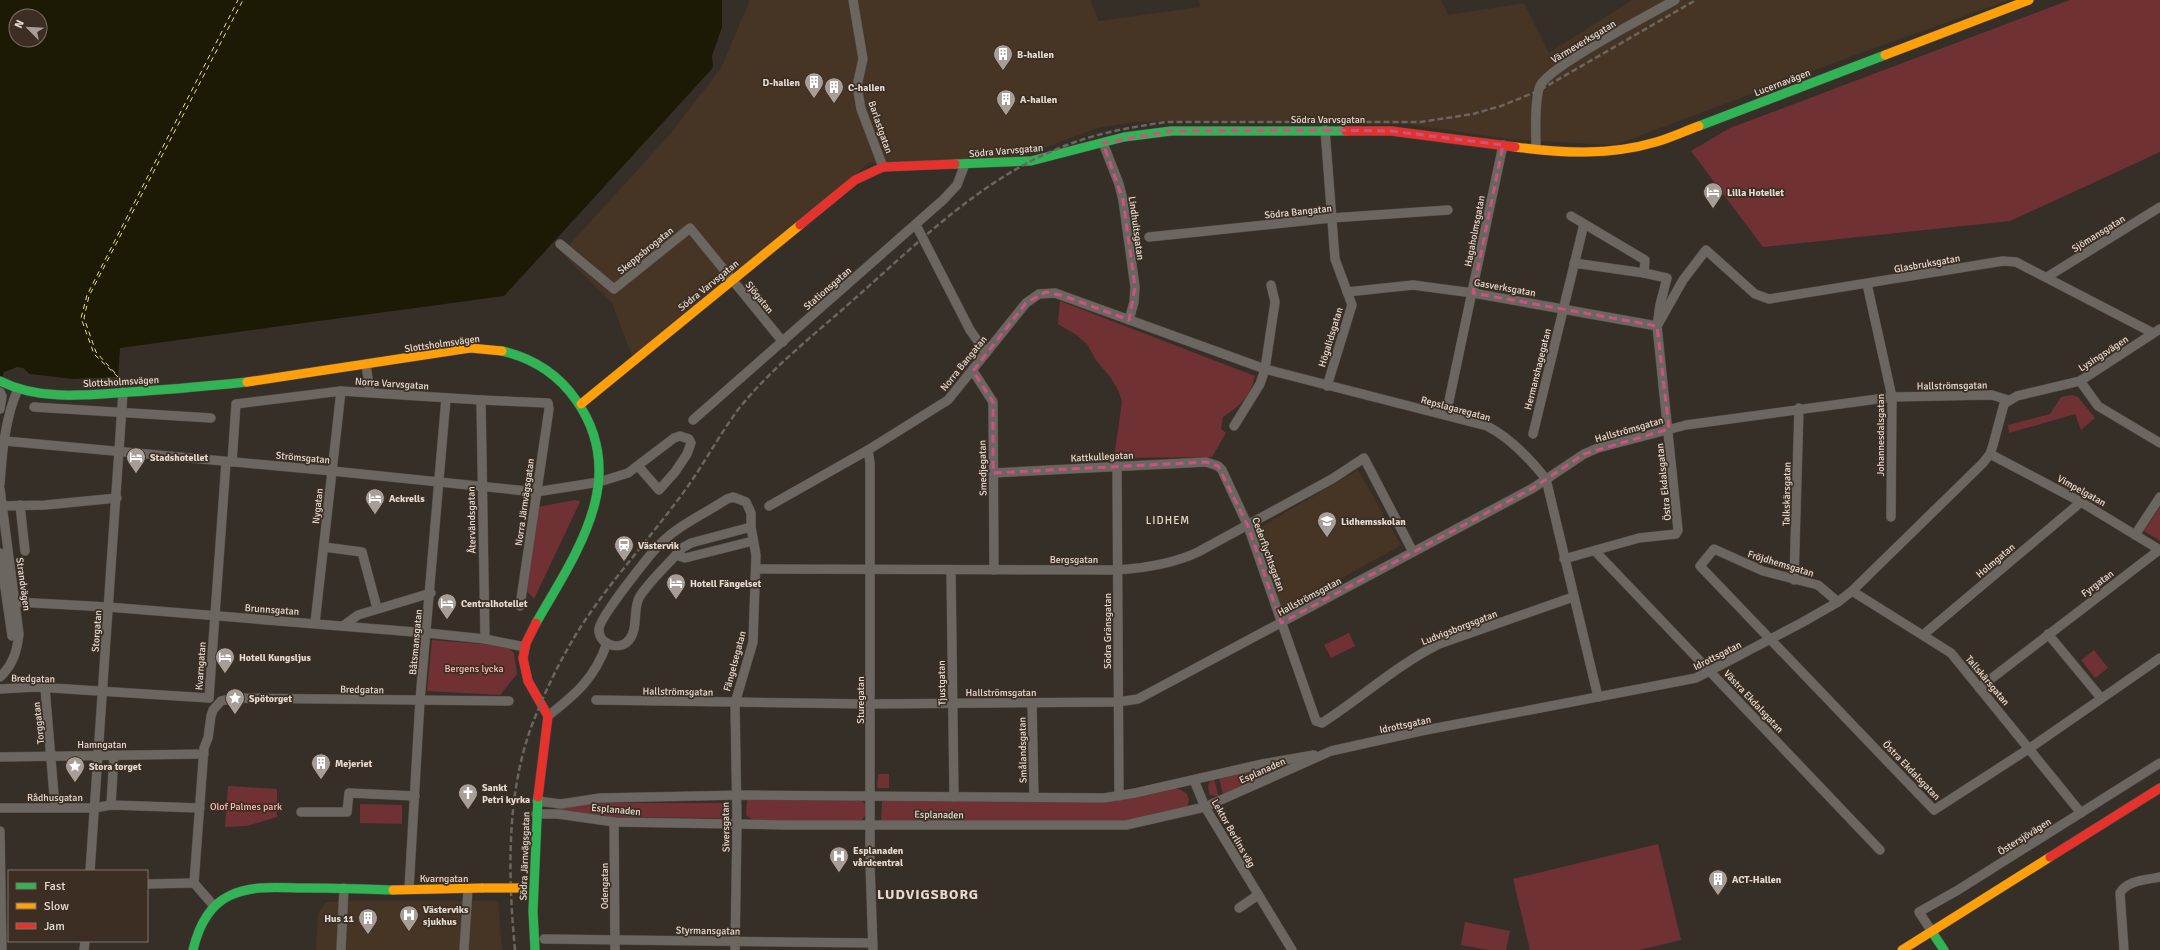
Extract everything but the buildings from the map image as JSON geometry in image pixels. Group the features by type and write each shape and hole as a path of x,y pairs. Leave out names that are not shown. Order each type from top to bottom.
{"street":[{"name":"Barlastgatan","path":"853,0 863,59 857,86 861,109 883,167"},
{"name":"Värmeverksgatan","path":"1536,149 1538,91 1545,77 1675,0"},
{"name":"Lucernavägen","path":"1536,149 1586,154 1626,149 1656,142 2029,0"},
{"name":"Högalidsgatan","path":"1325,130 1335,259 1352,305 1327,386"},
{"name":"Södra Varvsgatan","path":"581,404 855,180 883,167 1042,159 1137,135 1171,131 1391,131 1536,149"},
{"name":"Lindhultsgatan","path":"1103,143 1119,184 1123,200 1134,287 1134,302 1129,320"},
{"name":"Hagaholmsgatan","path":"1446,416 1503,145"},
{"name":"Stationsgatan","path":"693,420 952,192 965,164"},
{"name":"Sjömansgatan","path":"2047,277 2160,207"},
{"name":"Södra Bangatan","path":"1149,237 1331,218 1448,210"},
{"path":"1572,216 1646,260 1644,273 1574,263"},
{"name":"Hermanshagegatan","path":"1533,434 1584,224"},
{"path":"916,225 970,330 986,353"},
{"name":"Sjögatan","path":"690,228 782,342"},
{"name":"Skeppsbrogatan","path":"560,244 614,289 690,228"},
{"name":"Glasbruksgatan","path":"1657,326 1683,280 1706,250 1755,294 1764,299 1775,299 2003,261 2016,262 2157,331"},
{"name":"Östra Ekdalsgatan","path":"1595,551 1639,538 1676,534 1678,527 1669,429 1657,326 1660,305 1667,278 1644,273"},
{"name":"Johannesdalsgatan","path":"1867,284 1892,397 1891,517"},
{"path":"1234,426 1260,384 1265,369 1274,302 1271,285"},
{"name":"Gasverksgatan","path":"1347,292 1413,285 1473,293 1657,326"},
{"name":"Norra Bangatan","path":"769,506 868,450 948,400 1026,303 1039,294 1046,292 1059,294 1129,320"},
{"name":"Repslagaregatan","path":"1129,320 1265,369 1487,426 1495,430 1527,457 1546,480 1598,697"},
{"name":"Lysingsvägen","path":"2008,400 2017,396 2080,381 2157,331"},
{"name":"Slottsholmsvägen","path":"1,382 18,389 57,394 189,388 366,365 470,348 502,350 518,354 547,370 581,404 594,431 599,451 598,497 588,528 525,647 523,659 525,674 548,716"},
{"path":"366,365 370,392"},
{"name":"Smedjegatan","path":"973,370 993,402 994,570"},
{"path":"2080,381 2098,406 2160,443"},
{"path":"0,484 4,441 12,406 18,389"},
{"name":"Norra Varvsgatan","path":"236,404 340,391 481,400 548,402"},
{"name":"Nygatan","path":"315,623 340,391"},
{"path":"0,392 2,396 0,409"},
{"name":"Storgatan","path":"90,870 123,413 123,392"},
{"name":"Hallströmsgatan","path":"596,700 871,704 1118,702 1138,698 1281,623 1546,480 1584,454 1598,448 1669,429 1799,408 1892,397 1992,395 2008,400"},
{"name":"Båtsmansgatan","path":"409,889 420,700 431,593 446,398"},
{"name":"Återvändsgatan","path":"481,400 485,639"},
{"path":"1990,454 2001,410 2008,400"},
{"name":"Norra Järnvägsgatan","path":"520,606 549,409 548,402"},
{"name":"Kvarngatan","path":"217,705 209,698 214,617 236,404"},
{"path":"34,407 210,418"},
{"name":"Talkskärsgatan","path":"1794,580 1799,408"},
{"path":"599,482 628,474 639,467 674,438 680,436 689,439 691,444 687,454 658,490 639,467"},
{"name":"Strömsgatan","path":"4,441 440,481 536,492 599,482"},
{"name":"Sturegatan","path":"868,450 870,463 871,824 873,946"},
{"name":"Vimpelgatan","path":"1990,454 2081,502 2160,550"},
{"name":"Idrottsgatan","path":"1330,752 1421,731 1679,683 1711,671 1838,602 1852,591 1990,454"},
{"name":"Bergsgatan","path":"756,569 1117,570 1152,567 1185,558 1248,526 1332,479 1364,458 1413,552"},
{"name":"Kattkullegatan","path":"993,473 1117,466 1212,464"},
{"name":"Cederflychtsgatan","path":"1212,464 1222,470 1248,526 1316,721 1322,723"},
{"name":"Södra Gränsgatan","path":"1117,466 1119,796"},
{"name":"Strandvägen","path":"0,488 1,506 16,602 19,634 18,647 9,667 0,677"},
{"path":"2135,535 2160,497"},
{"path":"1,506 45,505 117,498"},
{"name":"Fängelsegatan","path":"607,643 601,639 598,626 661,543 727,499 742,499 749,506 756,555 756,569 752,642 735,703"},
{"name":"Holmgatan","path":"1923,635 2081,502"},
{"path":"20,505 25,551"},
{"path":"548,716 584,686 601,660 607,643 618,646 629,640 633,630 634,611 640,596 682,548 691,543 751,527"},
{"path":"676,555 685,558 753,541"},
{"path":"324,547 362,552 377,608"},
{"name":"Östra Ekdalsgatan","path":"1714,549 1700,566 1934,810 2030,748 2160,658"},
{"name":"Fröjdhemsgatan","path":"1714,549 1747,565 1794,580 1818,585 1838,602"},
{"name":"Fyrgatan","path":"1979,688 2160,550"},
{"path":"1564,559 1595,551"},
{"name":"Västra Ekdalsgatan","path":"1595,551 1880,850"},
{"path":"0,553 12,636"},
{"name":"Tjustgatan","path":"951,570 954,797"},
{"name":"Tallskärsgatan","path":"1852,591 1951,653 2030,748 2081,813"},
{"path":"343,626 358,615 377,608 431,593"},
{"name":"Ludvigsborgsgatan","path":"1322,723 1419,654 1439,644 1573,597"},
{"name":"Brunnsgatan","path":"16,602 108,607 214,617 315,623 485,639 525,647"},
{"path":"2048,634 2101,698"},
{"name":"Bredgatan","path":"0,689 45,688 209,698"},
{"name":"Torggatan","path":"45,688 52,755 55,807"},
{"name":"Bredgatan","path":"217,705 227,699 234,698 509,701"},
{"name":"Siversgatan","path":"735,703 737,824 735,946"},
{"name":"Smålandsgatan","path":"1032,703 1034,797"},
{"path":"214,906 194,883 204,754 211,716 217,705"},
{"name":"Södra Järnvägsgatan","path":"535,950 534,888 536,814 548,716"},
{"name":"Esplanaden","path":"537,801 561,804 600,798 736,796 1104,798 1194,780 1262,764 1330,752"},
{"name":"Esplanaden","path":"536,814 558,814 614,822 1109,826 1140,822 1205,807 1330,752"},
{"name":"Hamngatan","path":"0,756 204,754"},
{"path":"111,805 114,755"},
{"name":"Östersjövägen","path":"1932,932 1919,912 1958,890 2160,763"},
{"name":"Lektor Berlins väg","path":"1194,780 1205,807 1292,950"},
{"path":"1902,950 2160,788"},
{"path":"301,812 347,812 349,794 415,796"},
{"name":"Rådhusgatan","path":"0,808 94,808 111,805 200,808"},
{"name":"Odengatan","path":"614,822 615,950"},
{"path":"0,831 4,886 2,950"},
{"path":"2124,950 2119,898 2122,889 2130,884 2160,877"},
{"path":"148,884 194,883"},
{"path":"341,950 344,888"},
{"name":"Kvarngatan","path":"193,950 197,934 214,906 234,893 258,889 534,888"},
{"path":"464,950 468,889"},
{"path":"1239,908 1258,895"},
{"path":"1932,932 1944,950"},
{"name":"Styrmansgatan","path":"544,939 615,940 735,946 873,946"}],"highlighted area":[{"path":"1325,130 1391,131 1503,145 1473,293 1657,326 1669,429 1584,454 1533,488 1281,623 1248,526 1218,466 1206,462 993,473 993,402 973,371 1026,303 1046,292 1064,296 1129,320 1135,287 1123,200 1103,143 1171,131"}],"shaded area":[{"path":"0,0 722,0 722,27 712,56 713,67 504,296 120,348 118,377 73,379 30,374 23,368 17,367 4,372 0,384"},
{"path":"750,0 1090,0 1099,21 1200,7 1199,0 1441,0 1448,15 1524,3 1549,53 1632,0 2010,0 1869,50 1615,145 1508,139 1408,124 1174,121 1135,122 1097,128 1017,158 869,163 632,356 612,303 562,253 671,133 721,68"},
{"name":"Lidhemsskolan","path":"1358,470 1401,545 1283,611 1254,531"},
{"name":"Västerviks sjukhus","path":"498,901 502,950 316,950 318,914 326,902"}],"green space":[{"path":"2070,0 2160,0 2160,152 2010,221 1763,247 1691,151 1730,128"},
{"path":"1060,301 1255,376 1251,389 1244,400 1235,409 1223,417 1221,429 1226,433 1212,457 1114,458 1122,402 1119,392 1111,378 1096,360 1087,344 1075,334 1058,324"},
{"path":"2072,395 2078,397 2095,418 2081,430 2075,414 2009,433 2008,425 2050,414 2061,397"},
{"path":"575,500 580,501 579,504 534,599 526,590 538,507"},
{"path":"2160,507 2160,541 2144,531"},
{"path":"1349,633 1355,646 1331,658 1324,645"},
{"name":"Bergens lycka","path":"432,640 506,646 514,653 517,674 500,695 427,691"},
{"path":"2094,650 2108,668 2095,678 2081,660"},
{"path":"1271,766 1273,769 1223,795 1219,778"},
{"path":"878,774 889,774 889,788 877,788"},
{"path":"1214,779 1219,797 1210,795 1209,793 1209,784 1211,780"},
{"name":"Olof Palmes park","path":"228,786 277,789 277,817 247,826 225,827"},
{"path":"1177,788 1186,793 1189,799 1187,808 1135,820 1113,822 881,821 882,801 1115,801"},
{"path":"747,800 861,800 866,805 865,816 861,821 753,820 746,815"},
{"path":"603,803 726,803 726,818 601,817 557,811 557,808"},
{"path":"360,804 402,805 402,824 360,823"},
{"path":"1658,844 1681,940 1639,950 1530,950 1513,879"},
{"path":"1465,922 1510,931 1506,950 1489,950 1461,945"}],"ferry route":[{"path":"118,377 94,354 81,318 87,295 238,0"},
{"path":"115,373 96,352 84,318 89,296 243,0"}],"railway":[{"path":"515,950 510,865 513,807 517,779 524,751 537,712 573,639 591,611 615,579 685,490 737,411 763,381 792,353 948,216 1000,179 1028,163 1057,149 1084,139 1125,129 1167,122 1420,122 1473,114 1501,106 1538,91 1696,0"}],"traffic: fast":[{"path":"1699,126 1885,55"},
{"path":"955,164 1031,161 1124,137 1171,131 1346,131"},
{"path":"502,351 524,358 544,368 561,382 576,400 592,429 599,458 598,486 592,514 581,542 567,570 536,623"},
{"path":"0,381 31,392 63,395 158,390 247,382"},
{"path":"535,950 533,911 538,797"},
{"path":"193,950 201,926 210,912 222,900 238,892 258,888 393,890"},
{"path":"1932,932 1944,950"}],"traffic: slow":[{"path":"1885,55 2029,0"},
{"path":"1515,147 1568,152 1621,150 1667,139 1699,126"},
{"path":"581,404 800,225"},
{"path":"247,382 470,348 502,351"},
{"path":"1902,950 2050,857"},
{"path":"393,890 483,888"},
{"path":"483,888 518,888"}],"traffic: jam":[{"path":"1346,131 1391,131 1515,147"},
{"path":"800,225 855,180 883,167 955,164"},
{"path":"536,623 526,643 523,658 528,681 548,716 538,797"},
{"path":"2050,857 2160,788"}],"place":[{"name":"B-hallen","path":"1003,71"},
{"name":"D-hallen","path":"814,99"},
{"name":"C-hallen","path":"834,104"},
{"name":"A-hallen","path":"1006,116"},
{"name":"Lilla Hotellet","path":"1713,209"},
{"name":"Stadshotellet","path":"136,474"},
{"name":"Ackrells","path":"375,515"},
{"name":"Lidhemsskolan","path":"1327,538"},
{"name":"Västervik","path":"624,562"},
{"name":"Hotell Fängelset","path":"676,600"},
{"name":"Centralhotellet","path":"447,620"},
{"name":"Hotell Kungsljus","path":"225,674"},
{"name":"Spötorget","path":"235,715"},
{"name":"Mejeriet","path":"321,780"},
{"name":"Stora torget","path":"75,783"},
{"name":"Sankt Petri kyrka","path":"468,810"},
{"name":"Esplanaden vårdcentral","path":"839,873"},
{"name":"ACT-Hallen","path":"1718,896"},
{"name":"Västerviks sjukhus","path":"409,932"},
{"name":"Hus 11","path":"368,935"}],"district":[{"name":"LIDHEM","path":"1168,520"},
{"name":"LUDVIGSBORG","path":"928,894"}]}
